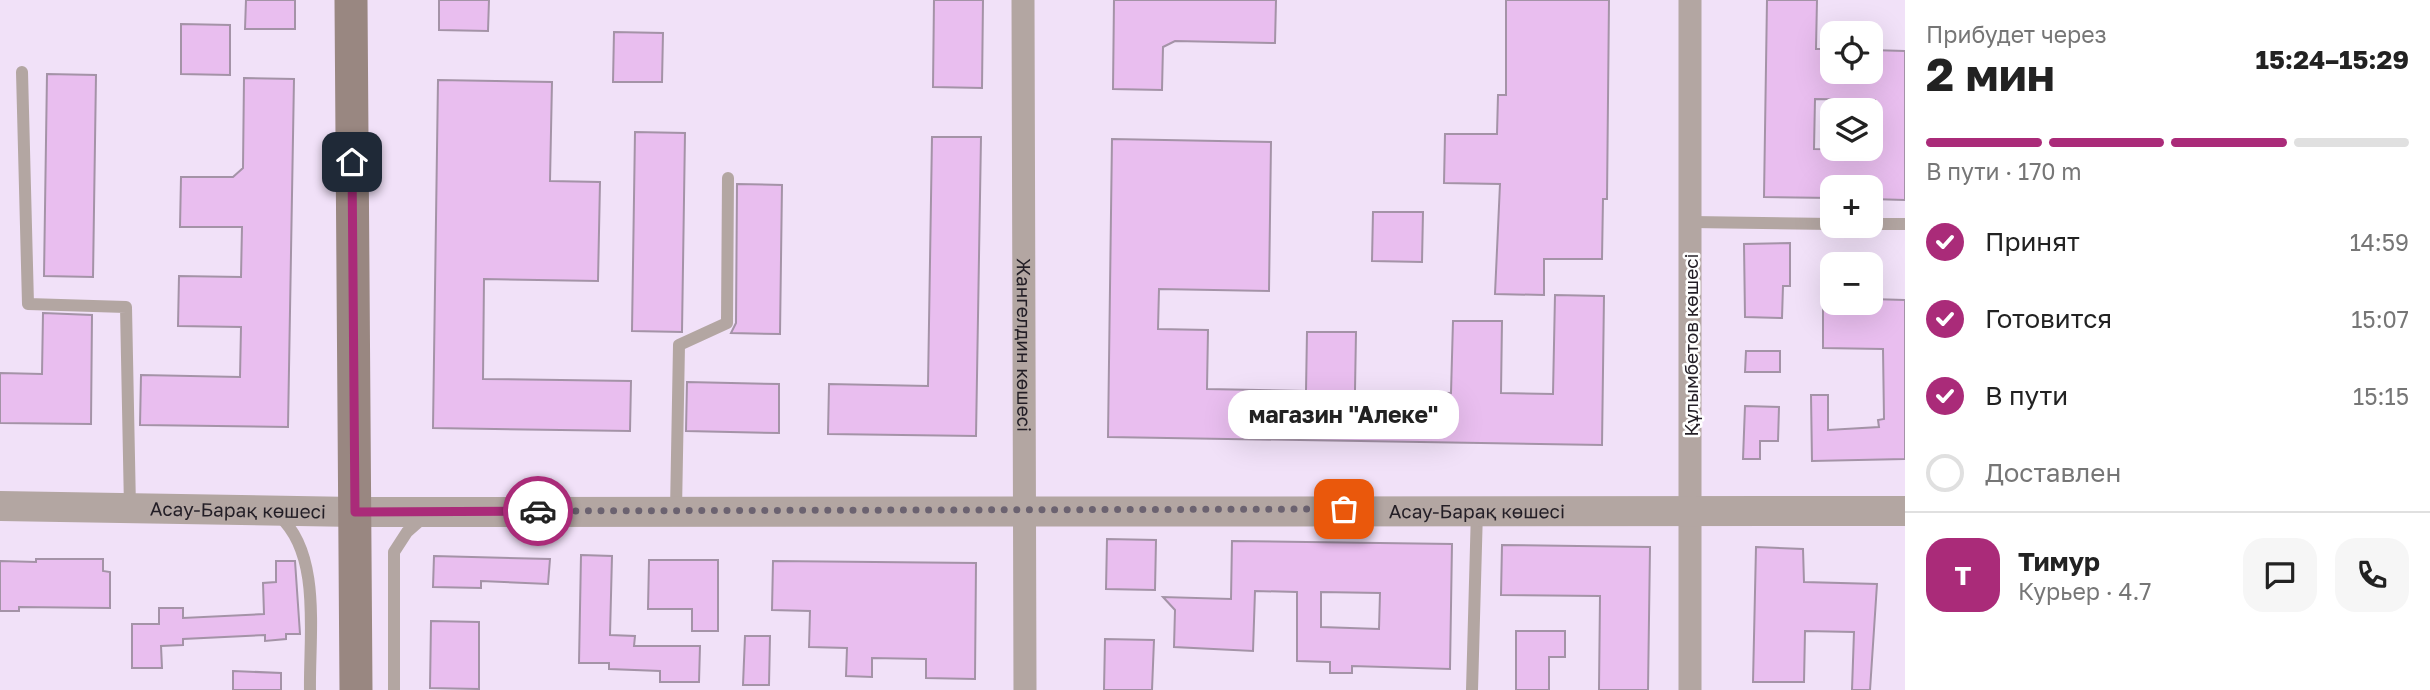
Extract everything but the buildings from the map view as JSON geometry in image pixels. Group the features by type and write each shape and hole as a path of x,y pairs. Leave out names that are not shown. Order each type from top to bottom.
{"main road":[{"path":"351,0 356,690"}],"street":[{"name":"Жангелдин көшесі","path":"1023,0 1025,690"},
{"name":"Құлымбетов көшесі","path":"1690,0 1690,690"},
{"name":"Асау-Барақ көшесі","path":"0,506 273,512 1477,509 1905,511"}],"lane":[{"path":"22,72 28,304 126,307 130,508"},
{"path":"676,510 679,345 727,323 728,177"},
{"path":"1692,222 1820,224"},
{"path":"1883,224 1905,224"},
{"path":"1472,690 1477,509"},
{"path":"273,512 292,527 308,565 310,690"},
{"path":"394,690 391,575 394,552 407,532 430,512"}],"way so far":[{"path":"538,511 1344,509"}],"place":[{"name":"магазин \"Алеке\"","path":"1344,509"}],"route":[{"path":"352,162 355,512 538,511"}]}
